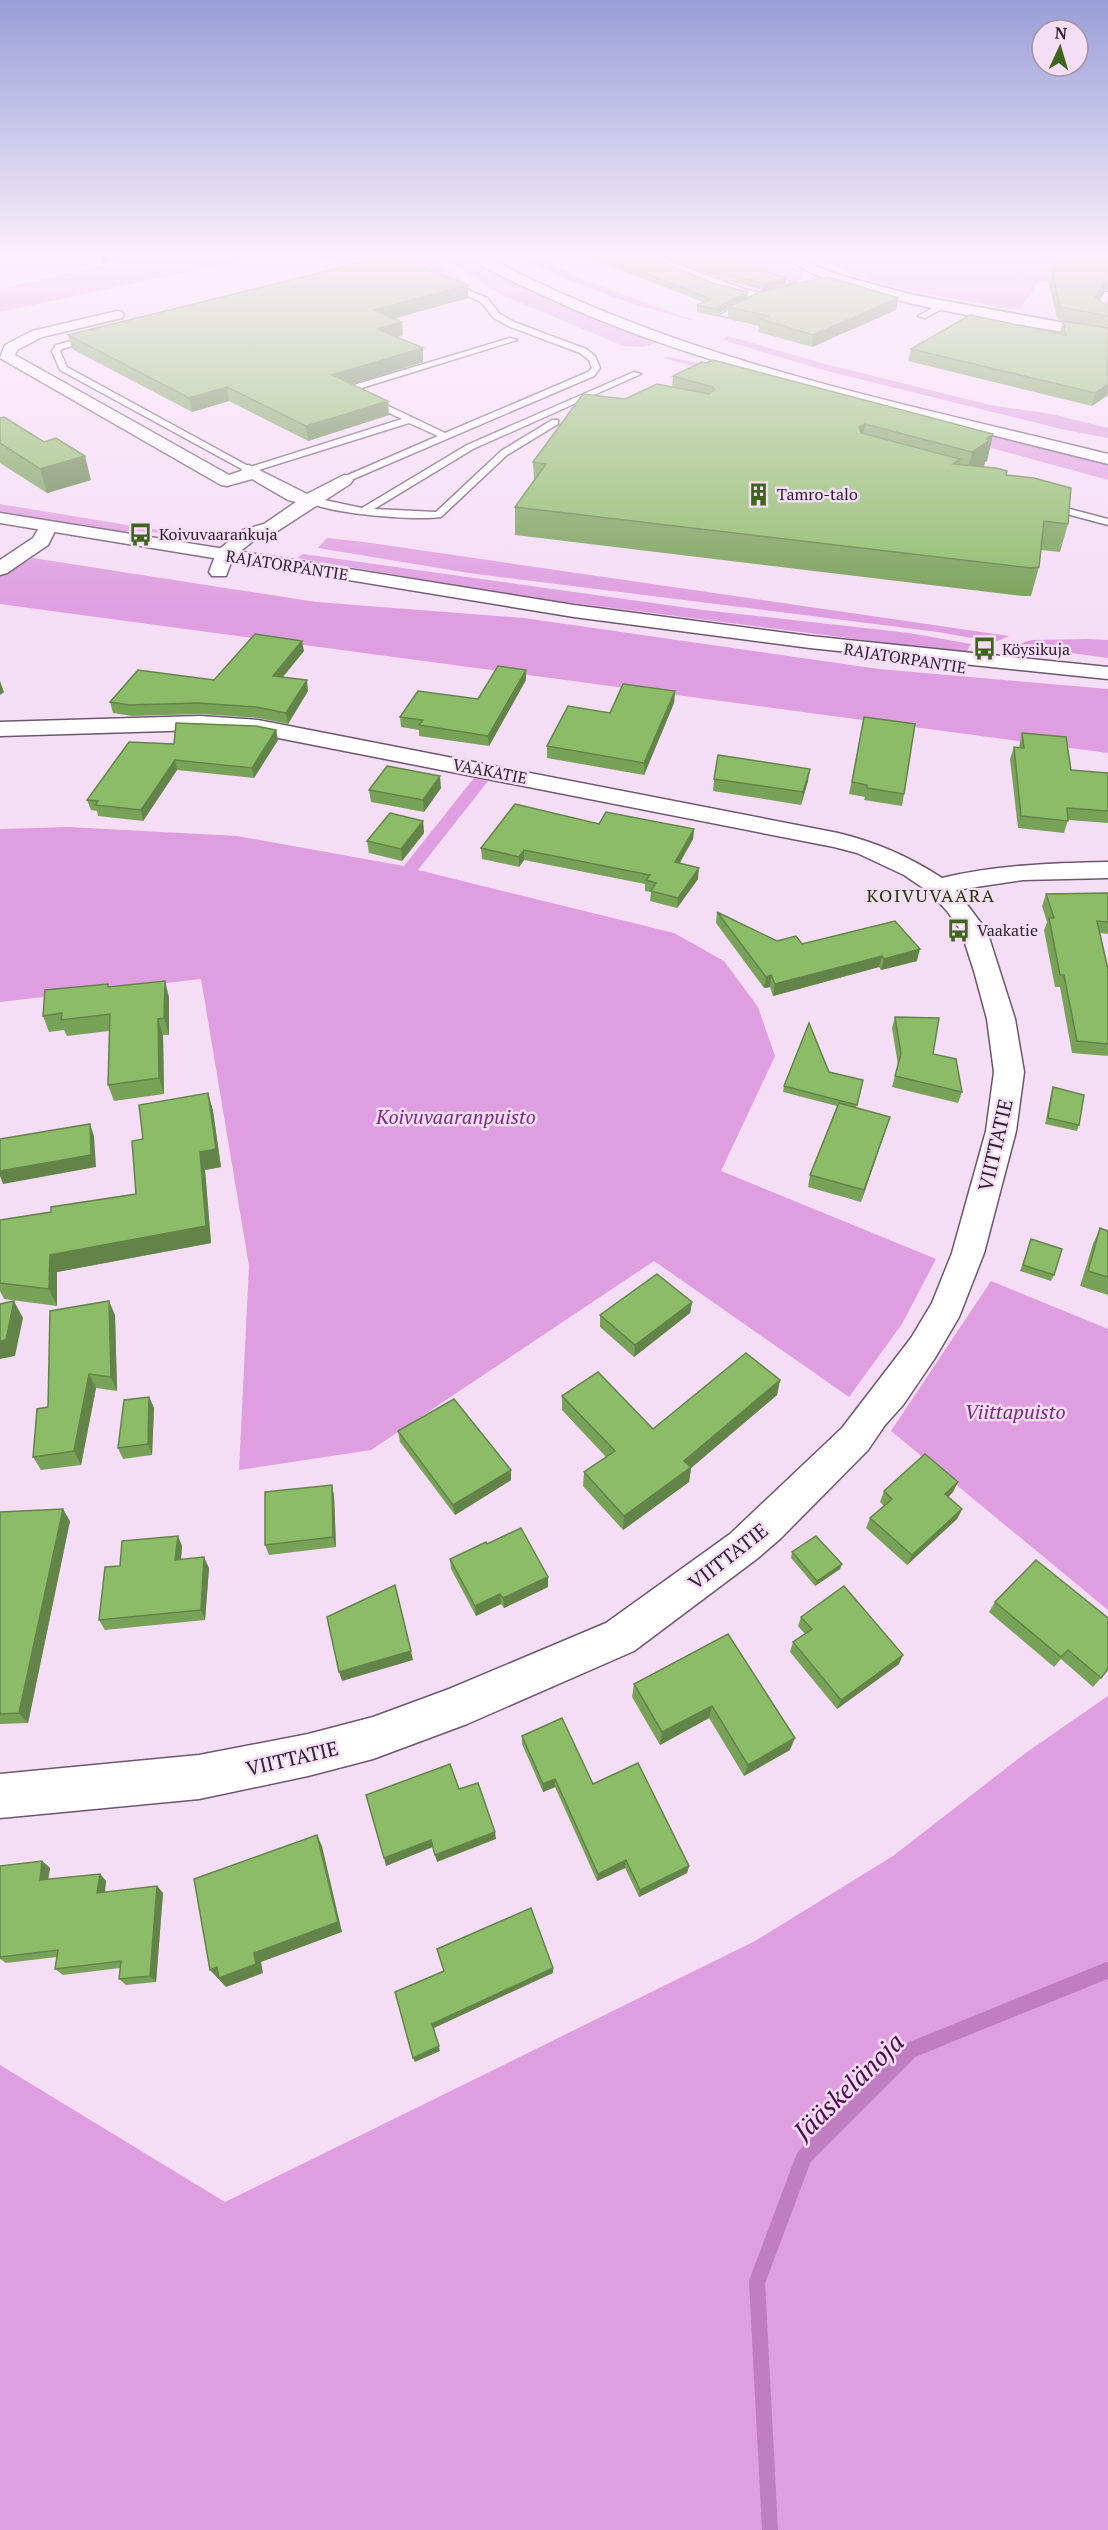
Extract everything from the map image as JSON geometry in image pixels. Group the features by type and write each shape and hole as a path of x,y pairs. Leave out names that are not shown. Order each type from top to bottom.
{"street":[{"path":"37,374 227,481 251,472 294,496 310,500"},
{"path":"779,374 1108,459"},
{"path":"823,374 1108,445"},
{"path":"221,563 250,534 270,528 344,480"},
{"name":"RAJATORPANTIE","path":"0,518 45,534 221,563 351,591 574,611"},
{"path":"248,559 271,537 270,528"},
{"path":"0,533 21,537 45,534"},
{"path":"0,569 45,534"},
{"path":"0,552 21,537"},
{"name":"RAJATORPANTIE","path":"221,563 248,559 574,611 810,642 1108,673"},
{"name":"RAJATORPANTIE","path":"810,642 903,660 1108,685"},
{"name":"VAAKATIE","path":"0,729 189,723 258,727 838,840 888,857 938,887"},
{"path":"938,887 976,877 1018,871 1108,870"},
{"name":"VIITTATIE","path":"0,1796 199,1777 264,1766 373,1738 452,1709 613,1642 744,1546 791,1504 807,1484 855,1439 923,1348 947,1307 968,1253 1001,1131 1009,1072 1001,1019 990,975 974,931 956,905 938,887"}],"lane":[{"path":"74,374 251,472 408,420"},
{"path":"400,374 347,390 444,436"},
{"path":"344,480 591,374"},
{"path":"362,512 470,447 637,374"},
{"path":"584,397 608,399"},
{"path":"310,500 336,509 438,515 504,453 555,422"},
{"path":"310,500 374,504 409,513"},
{"path":"1042,504 1108,522"}],"green space":[{"path":"722,374 746,374 1108,464 1108,480"},
{"path":"839,374 866,374 990,405 1051,414 1108,428 1108,438 1061,429"},
{"path":"0,504 164,531 161,533 119,531 60,524 0,513"},
{"path":"327,538 1009,636 995,642 938,632 469,573 318,548"},
{"path":"303,554 703,610 909,633 971,644 967,651 926,648 518,596 297,558"},
{"path":"33,558 316,602 524,618 879,669 1108,689 1108,753 0,604 0,577"},
{"path":"1032,640 1108,640 1108,658 1019,646"},
{"name":"Koivuvaaranpuisto","path":"474,778 488,781 418,870 674,933 724,961 758,1007 775,1056 721,1171 936,1259 902,1324 849,1397 654,1261 371,1450 239,1470 249,1266 201,979 0,1002 0,829 68,827 237,836 404,866"},
{"name":"Viittapuisto","path":"991,1281 1108,1329 1108,1610 891,1431"},
{"path":"1108,1696 1108,2530 0,2530 0,2065 225,2202 755,1941 893,1856 1027,1752"}],"building":[{"path":"143,374 335,374 332,375 388,401 306,426 227,387 189,398"},
{"name":"Tamro-talo","path":"677,374 766,374 993,434 986,439 990,440 972,452 865,424 859,427 861,433 960,459 953,464 996,468 1007,471 1006,475 1034,478 1071,488 1068,524 1044,521 1039,567 1031,568 515,507 546,464 533,462 583,394 625,399 657,384 709,394 714,390 713,387 673,376"},
{"path":"1016,374 1108,374 1108,384 1095,393"},
{"path":"4,417 44,442 56,438 85,456 40,469 0,443 0,418"},
{"path":"255,634 302,641 273,676 307,680 286,713 256,707 198,703 129,705 110,702 138,670 214,680"},
{"path":"498,666 526,670 488,736 419,725 423,720 400,717 418,691 478,699"},
{"path":"623,684 675,691 644,763 547,746 568,706 610,713"},
{"path":"864,717 915,724 904,794 867,788 867,785 852,782"},
{"path":"176,723 256,726 276,730 252,768 175,760 141,810 95,805 98,801 87,800 129,742 174,744"},
{"path":"1022,733 1066,737 1071,770 1108,773 1108,811 1067,808 1068,821 1021,816 1014,747 1024,748"},
{"path":"718,755 810,769 803,792 714,779"},
{"path":"387,766 440,776 423,800 369,790"},
{"path":"515,804 599,824 606,812 694,829 675,862 699,868 678,898 651,891 656,883 646,880 650,875 524,850 519,857 481,848"},
{"path":"390,813 423,821 401,849 367,841"},
{"path":"1108,893 1108,922 1097,921 1108,969 1108,1044 1077,1041 1064,975 1060,975 1049,918 1054,918 1046,894"},
{"path":"717,912 777,941 796,936 802,944 895,921 920,949 884,959 882,956 775,984 771,975 766,977"},
{"path":"165,981 164,1018 158,1019 159,1078 108,1085 110,1014 61,1020 62,1013 43,1016 45,990"},
{"path":"895,1017 939,1018 933,1054 956,1059 962,1092 895,1076 901,1054"},
{"path":"809,1023 829,1072 863,1080 857,1105 784,1086"},
{"path":"1053,1087 1084,1095 1079,1125 1048,1118"},
{"path":"208,1093 216,1149 200,1152 206,1226 50,1255 49,1289 0,1283 0,1220 51,1212 51,1207 136,1194 132,1141 143,1139 139,1105"},
{"path":"839,1103 890,1117 864,1190 810,1175"},
{"path":"90,1124 91,1155 0,1171 0,1139"},
{"path":"1100,1228 1108,1231 1108,1277 1088,1271"},
{"path":"1031,1239 1062,1249 1054,1275 1023,1265"},
{"path":"657,1274 692,1302 635,1345 600,1315"},
{"path":"14,1301 6,1340 0,1341 0,1304"},
{"path":"109,1301 111,1377 89,1374 74,1451 33,1457 37,1409 48,1407 50,1311"},
{"path":"746,1353 780,1380 684,1461 691,1467 624,1516 584,1472 615,1451 562,1396 598,1372 653,1429"},
{"path":"149,1397 148,1444 118,1448 124,1400"},
{"path":"454,1399 511,1470 453,1505 398,1431"},
{"path":"925,1454 958,1482 945,1494 962,1509 912,1555 870,1518 892,1499 884,1491"},
{"path":"332,1485 333,1537 265,1545 265,1492"},
{"path":"63,1509 19,1713 0,1714 0,1512"},
{"path":"521,1528 548,1577 503,1598 500,1594 475,1606 450,1559"},
{"path":"178,1536 175,1560 204,1557 201,1610 99,1620 105,1567 120,1566 122,1541"},
{"path":"816,1536 842,1564 817,1581 792,1552"},
{"path":"1036,1560 1108,1618 1108,1669 1101,1678 1068,1650 1061,1657 995,1602"},
{"path":"395,1585 411,1651 339,1672 327,1617"},
{"path":"844,1586 903,1655 841,1700 793,1642 812,1629 801,1617"},
{"path":"728,1634 795,1738 748,1765 712,1706 662,1732 634,1684"},
{"path":"562,1718 593,1784 638,1763 689,1866 640,1890 626,1860 598,1874 555,1779 543,1784 522,1736"},
{"path":"450,1764 459,1789 478,1783 495,1832 435,1855 431,1840 384,1858 366,1795"},
{"path":"317,1835 338,1922 254,1953 256,1964 219,1978 217,1967 210,1970 194,1879"},
{"path":"42,1861 40,1880 100,1874 97,1893 157,1886 150,1976 119,1979 121,1961 55,1969 58,1950 0,1957 0,1866"},
{"path":"531,1908 553,1968 432,2024 439,2046 413,2058 395,1992 444,1971 437,1949"}],"waterway":[{"name":"Jääskelänoja","path":"770,2530 757,2282 804,2157 911,2050 1108,1970"}],"place":[{"name":"Tamro-talo","path":"759,494"},
{"name":"Koivuvaarankuja","path":"141,534"},
{"name":"Köysikuja","path":"984,649"},
{"name":"Vaakatie","path":"959,930"}],"district":[{"name":"KOIVUVAARA","path":"931,895"}]}
